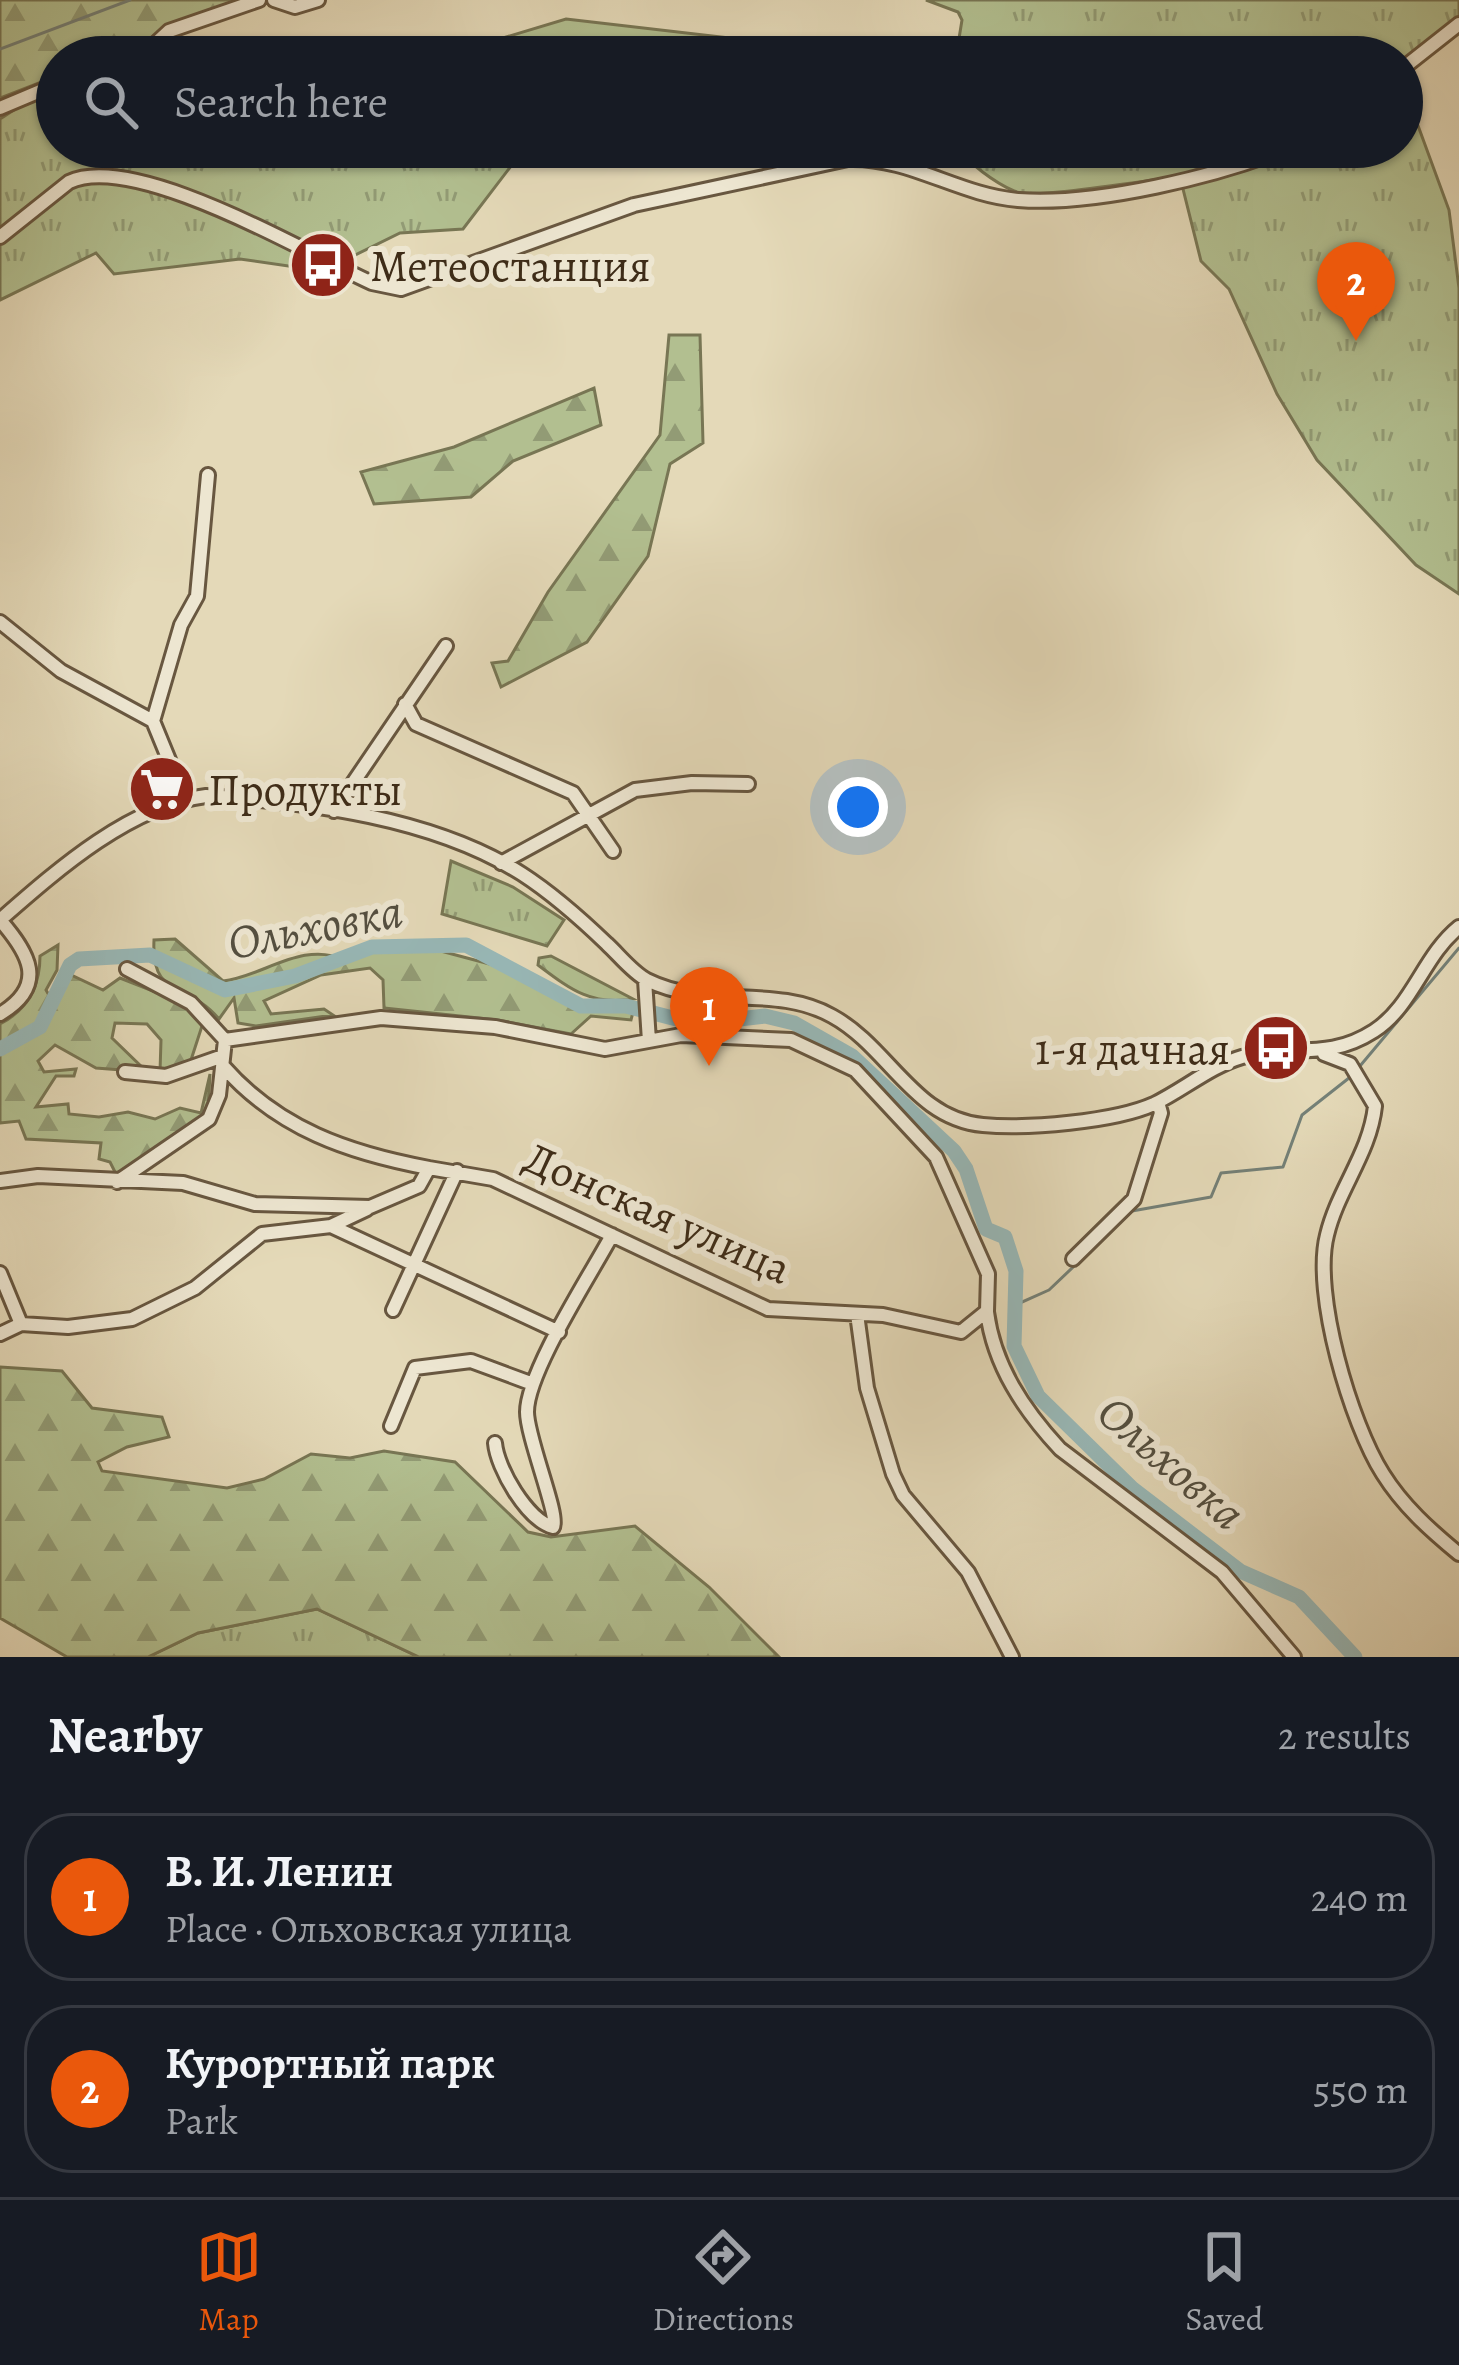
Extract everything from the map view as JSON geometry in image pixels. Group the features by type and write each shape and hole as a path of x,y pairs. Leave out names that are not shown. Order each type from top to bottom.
{"street":[{"path":"163,36 259,0"},
{"path":"274,0 296,7 318,0"},
{"path":"1423,52 1459,24"},
{"path":"0,108 36,93"},
{"path":"0,237 69,182 82,176 119,177 188,200 372,283 401,289 634,205 806,168"},
{"path":"910,168 968,189 1018,200 1201,177 1228,168"},
{"path":"185,799 153,721 181,626 197,596 208,475"},
{"path":"0,622 62,671 153,721"},
{"path":"334,811 446,646"},
{"path":"405,704 416,724 539,774 573,794 613,850"},
{"path":"501,862 590,812 652,786 748,784"},
{"path":"0,1014 14,1006 30,970 28,953 0,920 59,870 185,799 256,799 334,811 408,829 501,862 561,904 645,980 702,998 784,1000 826,1012 868,1041 924,1102 957,1122 1020,1126 1129,1112 1158,1102 1242,1057 1323,1053 1374,1031 1395,1015 1434,951 1459,927"},
{"path":"116,1182 209,1119 225,1040 191,1004 127,969"},
{"path":"645,980 649,1041"},
{"path":"225,1040 381,1018 495,1027 605,1049 681,1035 761,1035 791,1040 854,1070 936,1156 988,1274 987,1311 1000,1364 1039,1426 1060,1449 1222,1572 1294,1657"},
{"path":"1323,1053 1350,1064 1375,1106 1371,1134 1337,1204 1323,1255 1330,1318 1373,1457 1404,1504 1459,1554"},
{"path":"125,1072 166,1076 223,1061"},
{"name":"Донская улица","path":"223,1061 296,1129 372,1157 493,1178 767,1309 857,1314 961,1332 976,1325 987,1311"},
{"path":"1073,1259 1134,1199 1161,1113 1158,1102"},
{"path":"0,1334 21,1324 68,1327 132,1319 195,1288 262,1234 331,1226 419,1186 429,1168"},
{"path":"393,1310 458,1171"},
{"path":"0,1181 38,1177 183,1183 255,1204 370,1208"},
{"path":"331,1226 413,1268 560,1332"},
{"path":"495,1443 497,1461 541,1523 553,1527 556,1514 535,1465 527,1421 533,1384 612,1234"},
{"path":"0,1274 21,1324"},
{"path":"857,1314 867,1388 893,1474 903,1495 947,1541 968,1572 1012,1657"},
{"path":"391,1426 415,1368 471,1361 533,1384"}],"green space":[{"path":"0,0 248,0 165,28 156,36 36,36 36,84 0,98"},
{"path":"926,0 1459,0 1459,18 1423,46 1423,36 959,36 958,12"},
{"path":"566,19 712,36 510,36"},
{"path":"36,96 36,168 510,168 463,229 400,233 343,261 309,269 240,259 114,274 96,253 0,300 0,119"},
{"path":"1423,139 1449,210 1459,288 1459,594 1416,565 1317,460 1277,394 1229,289 1201,261 1180,177 1026,193 997,182 978,168 1423,168"},
{"path":"669,335 700,335 703,443 670,464 648,556 587,642 501,687 492,663 508,661 548,592 660,435"},
{"path":"594,388 601,425 513,461 471,497 374,504 361,472 454,447"},
{"path":"451,861 513,887 564,920 547,946 442,914"},
{"path":"175,939 223,981 313,954 344,960 374,950 422,946 497,966 575,1008 633,1012 631,1020 591,1016 571,1034 498,1020 384,1008 383,980 370,968 321,975 264,1001 271,1014 324,1009 333,1015 256,1026 238,1023 234,998 219,1019 165,981 158,972 154,940"},
{"path":"58,945 57,970 46,990 54,1004 71,975 103,990 120,978 181,1002 203,1023 190,1063 160,1072 161,1040 147,1024 115,1023 112,1038 147,1072 96,1068 55,1045 38,1061 44,1072 76,1069 74,1076 56,1076 36,1107 68,1104 69,1114 99,1117 128,1112 155,1119 180,1108 201,1113 210,1074 208,1111 202,1118 118,1178 110,1162 99,1159 101,1143 26,1139 19,1121 0,1123 0,1024 25,1005 38,978 40,956"},
{"path":"551,956 633,999 593,998 571,988 538,965 539,958"},
{"path":"0,1367 62,1371 92,1408 162,1417 169,1437 127,1447 98,1462 102,1471 227,1488 264,1479 311,1454 350,1458 384,1451 455,1462 528,1532 551,1537 635,1526 709,1587 779,1657 419,1657 317,1609 198,1633 148,1657 67,1657 0,1618"},
{"path":"317,1609 419,1657 148,1657 198,1633"}],"waterway":[{"path":"0,49 130,0"},
{"name":"Ольховка","path":"0,1049 40,1027 70,965 79,959 150,955 225,990 295,976 372,947 466,945 581,1006 626,1006 696,1024 765,1016 794,1023 852,1056 954,1151 966,1169 986,1229 1005,1237 1016,1271 1014,1346 1038,1396 1133,1489 1240,1571 1299,1597 1355,1657"},
{"path":"1360,1066 1459,948"},
{"path":"1011,1307 1049,1290 1132,1211 1211,1197 1221,1173 1283,1167 1302,1115 1349,1078"}],"place":[{"name":"Метеостанция","path":"323,265"},
{"name":"Курортный парк","path":"1356,341"},
{"name":"Продукты","path":"162,789"},
{"name":"1-я дачная","path":"1276,1048"},
{"name":"В. И. Ленин","path":"709,1066"}]}
